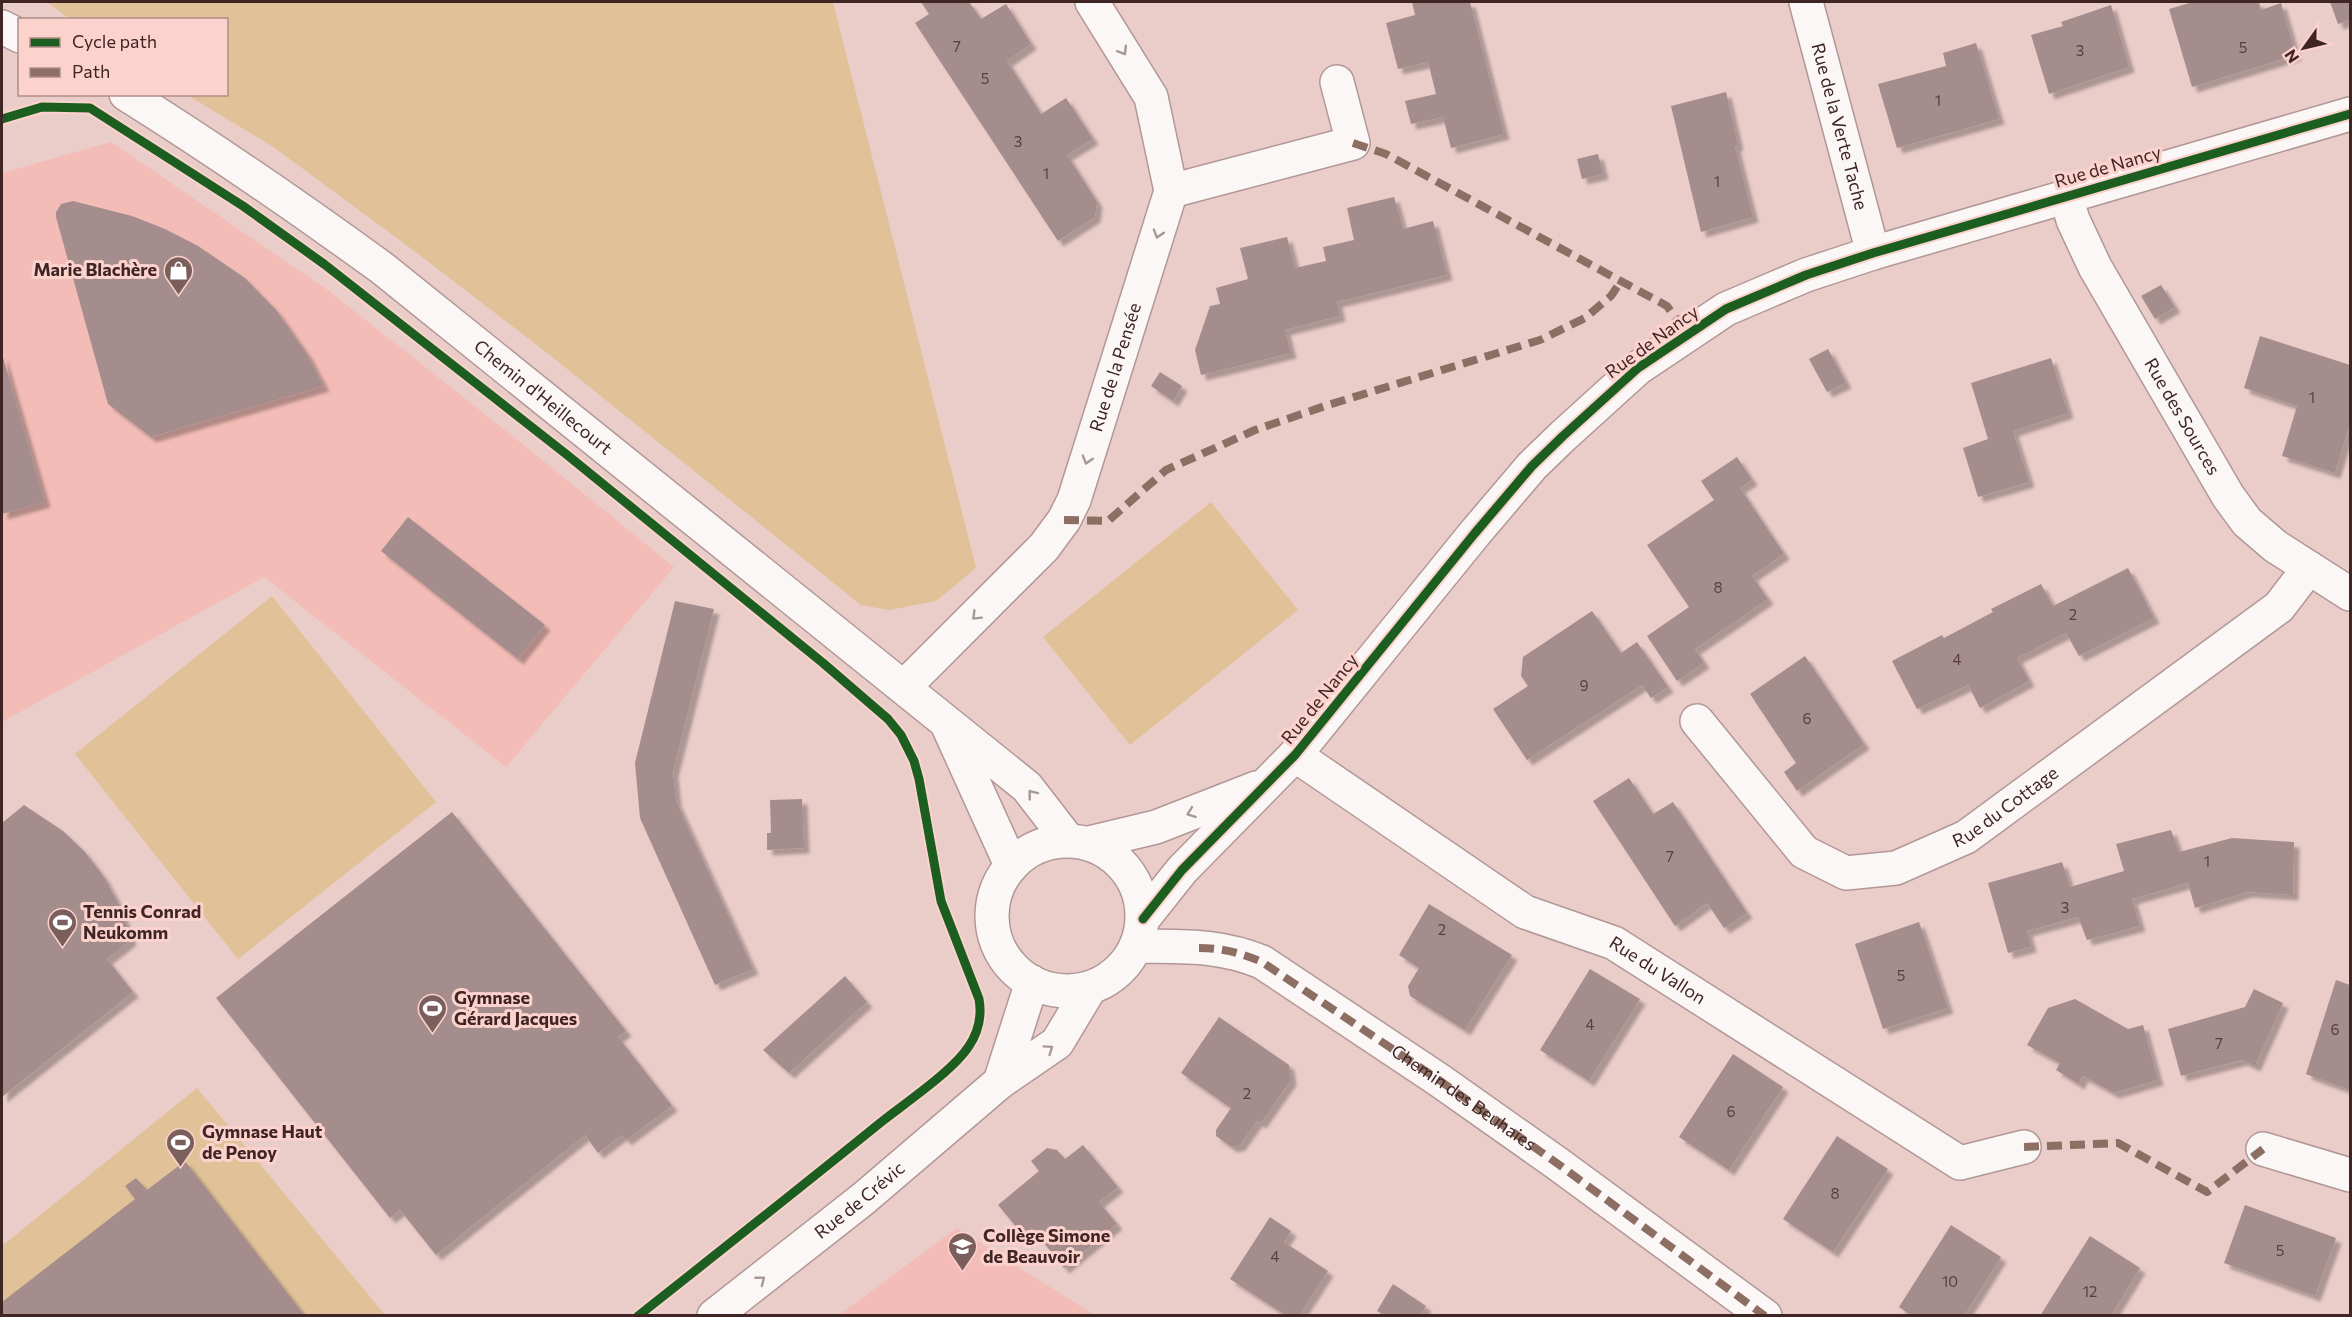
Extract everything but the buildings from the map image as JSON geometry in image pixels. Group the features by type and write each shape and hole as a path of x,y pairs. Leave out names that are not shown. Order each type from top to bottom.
{"street":[{"name":"Rue de la Pensée","path":"904,687 1044,548 1064,520 1074,500 1171,190 1151,97 1092,2"},
{"name":"Rue de la Verte Tache","path":"1816,4 1873,253"},
{"path":"2,27 18,35"},
{"path":"1171,190 1353,143 1336,82"},
{"name":"Chemin d'Heillecourt","path":"129,96 298,206 382,268 945,719 1027,787 1078,842"},
{"name":"Rue de Nancy","path":"1140,932 1182,870 1295,755 1532,466 1638,368 1726,309 1806,275 1873,253 2350,114"},
{"name":"Rue des Sources","path":"2066,196 2073,220 2095,267 2228,496 2247,522 2275,546 2350,594"},
{"name":"Rue du Cottage","path":"1697,722 1804,852 1846,873 1896,868 1966,837 2278,607 2309,568"},
{"name":"Chemin d'Heillecourt","path":"945,719 1011,865"},
{"name":"Rue du Vallon","path":"1295,755 1525,912 1614,943 1960,1163 2024,1147"},
{"name":"Rue de Nancy","path":"1078,842 1156,827 1266,784"},
{"path":"1078,842 1118,860 1137,887 1140,932 1118,972 1090,988 1060,991 1032,982 1011,965 997,942 992,914 995,896 1011,865 1027,852 1047,843 1078,842"},
{"name":"Chemin des Beuhaies","path":"1140,932 1238,952 1262,962 1439,1080 1765,1316"},
{"path":"1000,1082 1032,982"},
{"name":"Rue de Crévic","path":"714,1316 829,1226 1000,1082 1057,1044 1090,988"},
{"path":"2263,1149 2350,1175"}],"shaded area":[{"path":"47,2 833,2 976,568 936,601 889,610 861,605 546,352 413,250 272,146 189,96 228,96 228,18 69,18"},
{"path":"111,142 329,291 674,567 506,767 264,577 2,722 2,173"},
{"path":"1211,502 1298,610 1130,745 1043,637"},
{"path":"272,596 436,802 238,959 75,754"},
{"name":"Gymnase Haut de Penoy","path":"197,1088 385,1315 2,1316 2,1246"},
{"name":"Collège Simone de Beauvoir","path":"957,1228 1094,1315 839,1315"}],"marked path":[{"path":"1353,143 1386,154 1667,306 1687,334"},
{"path":"1064,520 1108,521 1166,470 1255,430 1328,405 1540,340 1585,318 1611,296 1621,281"},
{"path":"1199,948 1231,952 1262,962 1439,1080 1765,1316"},
{"path":"2024,1147 2118,1143 2207,1192 2263,1149"}],"cycle path":[{"path":"2,119 42,107 90,108 243,206 324,264 566,454 823,663 888,719 901,735 914,761 919,779 941,901 979,999 980,1017 975,1035 962,1056 952,1066 638,1316"},
{"path":"1143,919 1182,870 1295,755 1532,466 1638,368 1726,309 1806,275 1873,253 2350,114"}],"place":[{"name":"Marie Blachère","path":"178,296"},
{"name":"Tennis Conrad Neukomm","path":"62,948"},
{"name":"Gymnase Gérard Jacques","path":"433,1034"},
{"name":"Gymnase Haut de Penoy","path":"181,1168"},
{"name":"Collège Simone de Beauvoir","path":"962,1272"}]}
